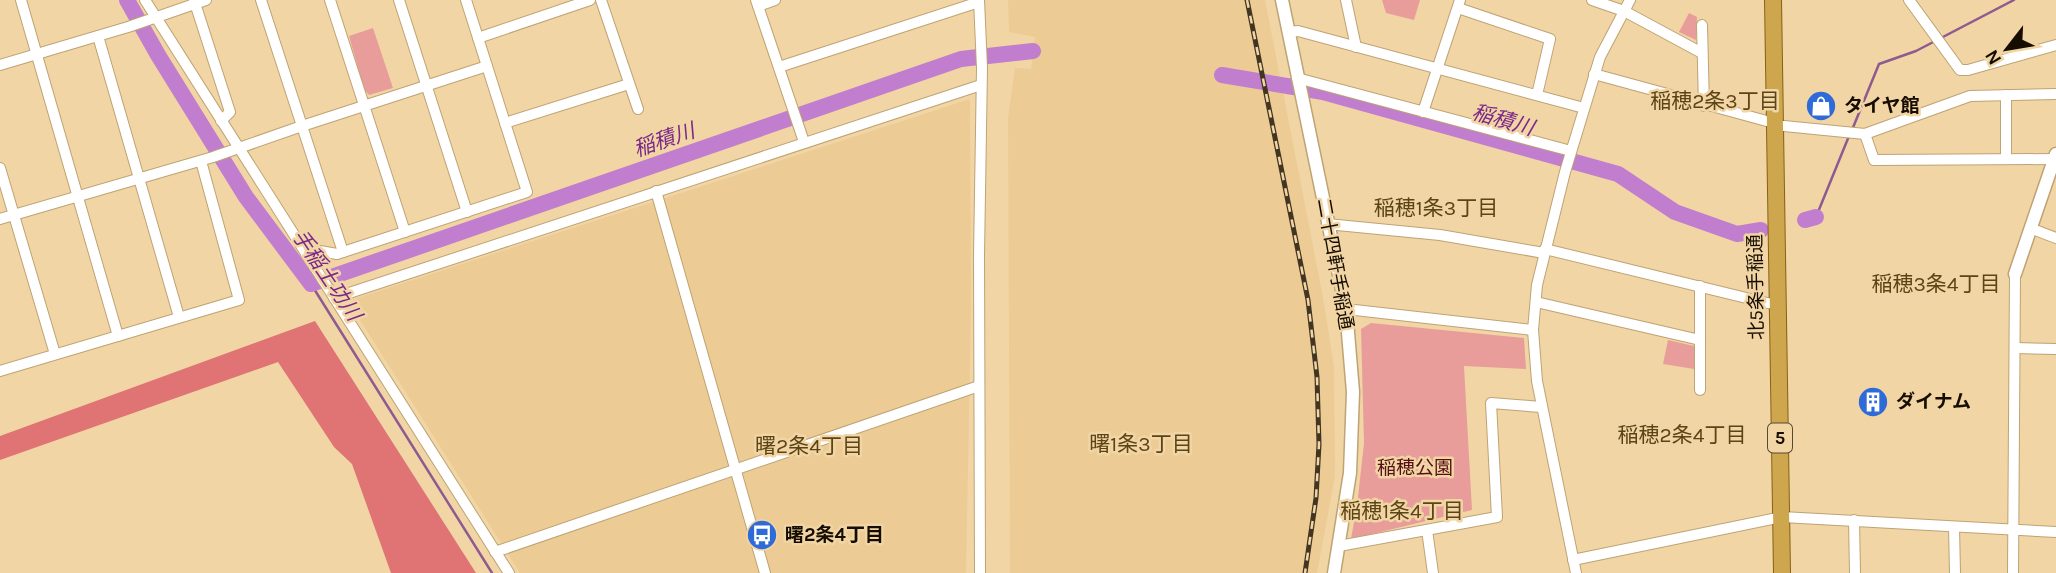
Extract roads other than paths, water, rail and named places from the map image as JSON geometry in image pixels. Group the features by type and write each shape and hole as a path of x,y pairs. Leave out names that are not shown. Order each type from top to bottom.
{"highway":[{"name":"北5条手稲通","path":"1773,0 1779,125 1786,517 1782,573"},
{"name":"北5条手稲通","path":"1784,0 1779,125 1777,304 1786,517 1792,573"}],"street":[{"path":"21,0 118,336"},
{"path":"145,0 152,19 221,121 235,149 306,254 509,573"},
{"path":"0,65 128,27 206,0"},
{"path":"261,0 343,252"},
{"path":"330,0 405,232"},
{"path":"399,0 467,212"},
{"path":"306,254 314,250 337,254 527,192 466,0"},
{"path":"478,38 590,0"},
{"path":"601,0 638,109"},
{"path":"775,0 757,3 804,142"},
{"name":"二十四軒手稲通","path":"1282,0 1346,309 1353,393 1350,473 1334,573"},
{"path":"1346,0 1356,47"},
{"path":"1592,0 1624,11 1702,53"},
{"path":"1576,573 1541,407 1533,330 1537,285 1564,172 1594,74 1630,0"},
{"path":"1909,0 1960,70 2056,45"},
{"path":"779,67 979,1 982,68 980,573"},
{"path":"194,2 230,112 221,121"},
{"path":"1423,112 1459,4 1550,39 1537,95"},
{"path":"1702,24 1704,106"},
{"path":"1289,32 1298,31 1584,108"},
{"path":"98,36 179,317"},
{"path":"0,219 201,161 487,66"},
{"path":"1594,74 1779,125 1864,134 1970,96 2056,94"},
{"path":"1297,81 1423,112 1570,153"},
{"path":"505,123 629,84"},
{"path":"334,298 981,85"},
{"path":"2006,95 2006,159"},
{"path":"1864,134 1874,160 2056,157 2015,274 2013,573"},
{"path":"0,371 239,300 201,161"},
{"path":"0,168 55,354"},
{"path":"656,191 765,573"},
{"path":"1327,224 1440,235 1544,251 1777,304"},
{"path":"2030,229 2056,239"},
{"path":"1700,286 1700,390"},
{"path":"1536,302 1700,341"},
{"path":"1346,309 1533,330"},
{"path":"2015,348 2056,349"},
{"path":"495,552 979,386"},
{"path":"1339,546 1497,517 1492,403 1541,407"},
{"path":"1573,560 1786,517 2056,532"},
{"path":"1854,520 1855,573"},
{"path":"1954,527 1955,573"},
{"path":"1427,530 1433,573"}],"waterway":[{"name":"稲積川","path":"127,0 246,197 311,284 961,59 1033,51"},
{"name":"稲積川","path":"1852,130 1879,64 1916,51 2014,0"},
{"name":"稲積川","path":"1222,75 1323,92 1618,174 1675,212 1737,234 1761,230"},
{"name":"稲積川","path":"1816,217 1849,136"},
{"name":"稲積川","path":"1805,220 1816,217"},
{"name":"手稲土功川","path":"311,284 492,573"}],"railway":[{"path":"1247,0 1308,300 1317,377 1319,444 1316,498 1305,573"}],"place":[{"name":"タイヤ館","path":"1821,106"},
{"name":"ダイナム","path":"1873,402"},
{"name":"曙2条4丁目","path":"762,535"}],"district":[{"name":"稲穂2条3丁目","path":"1715,101"},
{"name":"稲穂1条3丁目","path":"1436,208"},
{"name":"稲穂3条4丁目","path":"1936,284"},
{"name":"稲穂2条4丁目","path":"1682,435"},
{"name":"曙1条3丁目","path":"1141,444"},
{"name":"曙2条4丁目","path":"809,446"},
{"name":"稲穂1条4丁目","path":"1402,511"}],"park label":[{"name":"稲穂公園","path":"1415,468"}]}
